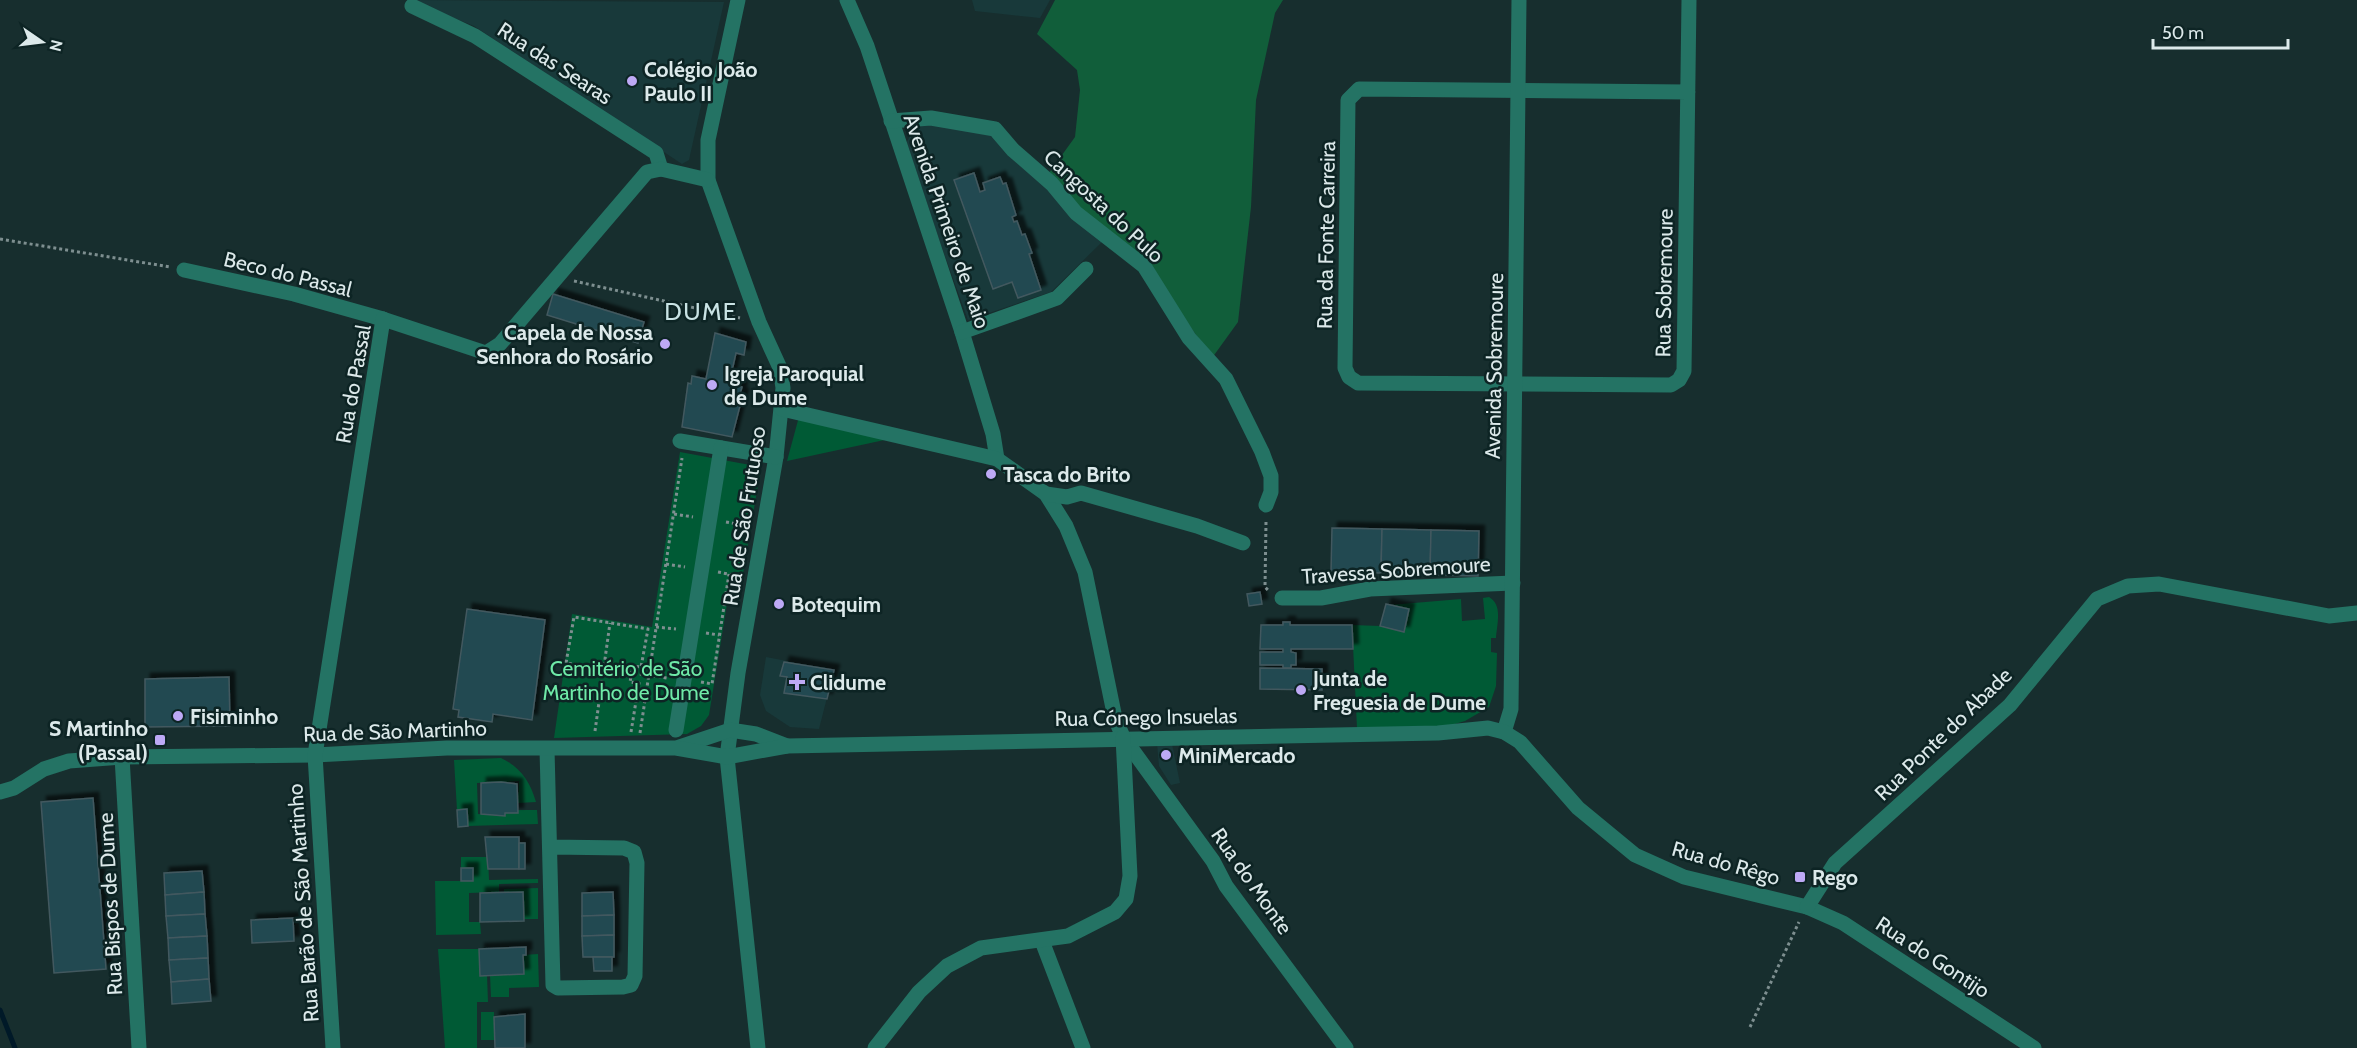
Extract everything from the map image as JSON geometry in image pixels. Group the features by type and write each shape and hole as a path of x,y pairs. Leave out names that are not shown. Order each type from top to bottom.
{"street":[{"name":"Rua de São Frutuoso","path":"738,0 708,140 708,180 759,322 780,368 783,388 776,457 727,757 758,1048"},
{"name":"Avenida Primeiro de Maio","path":"847,0 867,46 962,332 993,434 997,459"},
{"name":"Avenida Sobremoure","path":"1504,732 1510,709 1513,583 1519,0"},
{"name":"Rua Sobremoure","path":"1515,384 1671,385 1679,380 1684,371 1689,0"},
{"name":"Rua das Searas","path":"412,6 475,36 656,153 661,169"},
{"name":"Rua da Fonte Carreira","path":"1515,384 1359,383 1349,377 1345,368 1348,100 1359,89 1518,90"},
{"path":"1518,90 1688,92"},
{"name":"Cangosta do Pulo","path":"891,122 931,118 996,129 1013,150 1052,184 1076,213 1144,266 1189,338 1226,379 1262,452 1271,476 1271,492 1266,505"},
{"path":"661,169 708,180"},
{"name":"Rua do Passal","path":"315,755 383,319 486,353 500,344 647,172 661,169"},
{"path":"962,332 1057,298 1086,269"},
{"name":"Beco do Passal","path":"184,270 294,294 383,319"},
{"path":"782,409 997,459 1046,494 1066,526 1085,572 1115,718 1123,737 1130,876 1126,898 1115,912 1078,931 1042,941 981,948 947,966 919,992 875,1048"},
{"path":"680,441 776,457"},
{"path":"676,730 721,448"},
{"path":"1046,494 1067,497 1081,493 1197,526 1243,543"},
{"name":"Travessa Sobremoure","path":"1282,598 1321,598 1370,589 1513,583"},
{"name":"Rua Ponte do Abade","path":"1807,907 1835,863 2010,705 2097,599 2128,586 2159,584 2329,616 2357,613"},
{"name":"Rua Cónego Insuelas","path":"727,757 788,746 1123,737 1438,733 1488,728 1504,732"},
{"name":"Rua de São Martinho","path":"676,748 730,730"},
{"name":"Rua Cónego Insuelas","path":"730,730 756,734 788,746"},
{"name":"Rua do Rêgo","path":"1504,732 1520,742 1578,808 1635,855 1683,877 1807,907"},
{"name":"Rua do Monte","path":"1123,737 1213,861 1226,886 1346,1048"},
{"name":"Rua de São Martinho","path":"0,804 7,790 44,769 69,761 122,757 315,755 447,748 676,748 727,757"},
{"path":"548,749 553,985 558,988 631,985 635,976 637,863 634,852 624,848 551,847"},
{"name":"Rua Barão de São Martinho","path":"315,755 333,1048"},
{"name":"Rua Bispos de Dume","path":"122,757 139,1048"},
{"name":"Rua do Gontijo","path":"1807,907 1843,923 2034,1048"},
{"path":"1042,941 1083,1048"}],"path":[{"path":"0,239 138,260 184,270"},
{"path":"556,277 759,322"},
{"path":"1266,505 1265,587 1272,594 1282,598"},
{"path":"712,684 729,574"},
{"path":"632,732 639,683 630,682 632,674 633,666 641,667 648,629 574,616 567,663 632,674 647,675"},
{"path":"594,734 610,623"},
{"path":"1750,1027 1807,907"}],"shaded area":[{"name":"Colégio João Paulo II","path":"408,0 724,2 689,160 682,164 474,26"},
{"path":"972,0 1050,0 1040,18 975,11"},
{"path":"936,124 992,134 1103,241 1051,292 968,320 905,145 916,126"},
{"name":"Clidume","path":"766,657 834,670 819,729 790,727 766,711 760,695"},
{"name":"MiniMercado","path":"1157,743 1172,744 1180,783 1171,785 1159,766"}],"green space":[{"path":"1055,0 1283,0 1275,13 1256,100 1251,207 1238,322 1212,358 1158,280 1081,209 1049,173 1075,137 1080,90 1077,70 1037,34"},
{"path":"800,413 903,436 787,461"},
{"name":"Cemitério de São Martinho de Dume","path":"680,452 761,467 742,580 731,579 709,715 701,726 687,734 554,738 572,614 652,627"},
{"path":"1489,597 1496,605 1498,615 1496,638 1491,638 1491,652 1497,653 1496,686 1489,707 1465,721 1448,726 1357,728 1352,625 1380,626 1409,609 1390,605 1461,599 1462,621 1485,619 1483,598"},
{"path":"501,758 514,766 523,776 536,802 518,803 519,781 477,783 478,814 505,816 505,813 518,813 518,810 537,810 538,824 468,826 457,810 454,760"},
{"path":"461,857 488,857 489,880 538,879 538,883 499,884 499,892 469,893 469,922 480,922 481,934 436,935 435,881 473,881 473,868 461,868"},
{"path":"538,888 538,919 524,919 523,892 504,892 504,889"},
{"path":"438,949 479,949 480,975 487,975 488,1002 477,1002 477,1048 445,1048"},
{"path":"538,954 539,987 509,988 509,997 491,997 490,975 524,974 523,955"},
{"path":"481,1012 494,1012 494,1040 481,1040"}],"building":[{"path":"974,173 980,192 985,190 983,183 1000,177 1003,184 1006,183 1016,215 1012,217 1014,222 1017,221 1022,235 1025,234 1041,290 1018,298 1012,282 993,289 954,180"},
{"path":"553,294 644,322 638,343 547,315"},
{"name":"Igreja Paroquial de Dume","path":"715,333 746,342 744,355 736,353 729,384 742,387 740,394 743,394 732,437 682,427 688,383 691,384 692,376 706,379"},
{"path":"1332,528 1382,529 1381,573 1331,572"},
{"path":"1382,529 1431,530 1430,575 1381,573"},
{"path":"1431,530 1479,531 1478,576 1430,575"},
{"path":"1260,592 1262,604 1249,606 1247,594"},
{"path":"1386,604 1409,609 1404,632 1380,626"},
{"path":"467,609 545,620 532,720 493,714 492,722 458,717 459,710 453,709"},
{"path":"1283,622 1290,622 1290,625 1352,625 1353,649 1291,649 1291,652 1296,653 1296,665 1291,665 1291,668 1283,668 1283,665 1260,665 1260,652 1283,652 1283,649 1260,649 1261,625 1283,625"},
{"path":"784,662 834,670 827,699 784,693 787,677 780,676"},
{"path":"1260,668 1322,669 1322,690 1260,689"},
{"path":"229,677 230,726 145,727 145,679"},
{"path":"481,783 517,784 518,813 505,813 505,816 481,814"},
{"path":"93,798 106,969 54,973 41,802"},
{"path":"467,809 468,826 458,827 457,810"},
{"path":"485,837 519,837 519,869 488,869"},
{"path":"519,843 525,843 525,869 519,869"},
{"path":"461,868 473,868 473,881 461,881"},
{"path":"202,871 204,892 165,895 164,873"},
{"path":"204,892 205,914 166,916 165,895"},
{"path":"523,892 524,921 480,922 480,893"},
{"path":"613,892 614,915 582,916 582,893"},
{"path":"205,914 207,936 168,938 166,916"},
{"path":"614,915 614,935 582,936 582,916"},
{"path":"293,918 294,941 252,943 251,920"},
{"path":"614,935 614,957 583,957 582,936"},
{"path":"207,936 208,958 169,960 168,938"},
{"path":"526,947 526,955 523,955 524,974 480,976 479,949"},
{"path":"593,957 612,957 612,971 594,971"},
{"path":"208,958 209,979 171,982 169,960"},
{"path":"209,979 211,1001 172,1004 171,982"},
{"path":"525,1014 525,1048 495,1048 494,1017"}],"waterway":[{"path":"0,1010 15,1048"}],"place":[{"name":"Colégio João Paulo II","path":"632,81"},
{"name":"Capela de Nossa Senhora do Rosário","path":"665,344"},
{"name":"Igreja Paroquial de Dume","path":"712,385"},
{"name":"Tasca do Brito","path":"991,474"},
{"name":"Botequim","path":"779,604"},
{"name":"Clidume","path":"797,682"},
{"name":"Junta de Freguesia de Dume","path":"1301,690"},
{"name":"Fisiminho","path":"178,716"},
{"name":"S Martinho (Passal)","path":"160,740"},
{"name":"MiniMercado","path":"1166,755"},
{"name":"Rego","path":"1800,877"}],"district":[{"name":"DUME","path":"701,311"}]}
